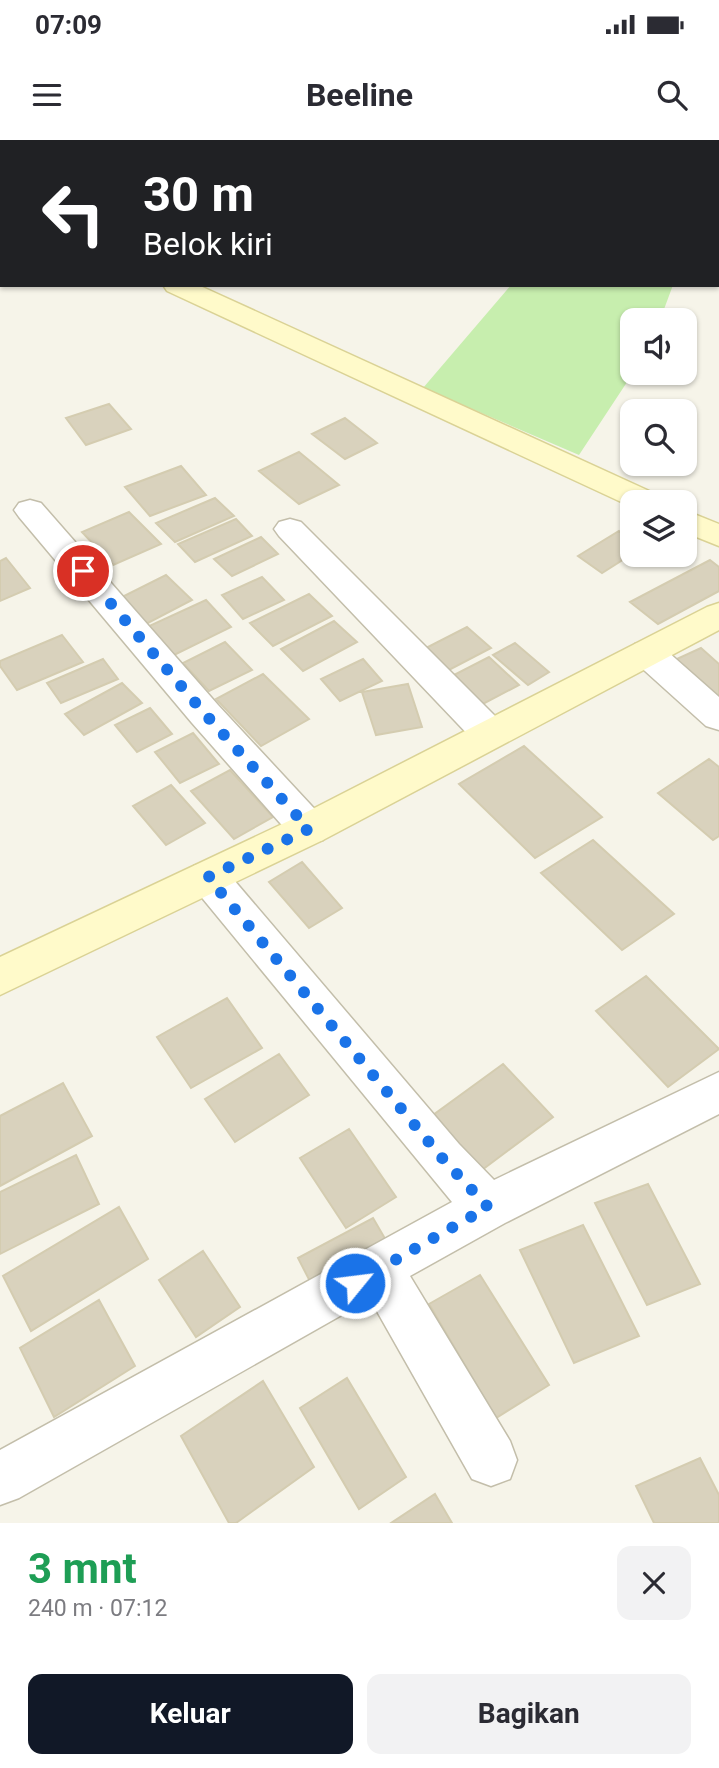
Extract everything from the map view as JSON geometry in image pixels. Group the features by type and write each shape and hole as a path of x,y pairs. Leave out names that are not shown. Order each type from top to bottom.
{"street":[{"path":"180,287 622,490"},
{"path":"30,510 205,714 309,829"},
{"path":"697,526 719,536"},
{"path":"289,529 489,733"},
{"path":"0,978 309,829 719,615"},
{"path":"647,653 719,717"},
{"path":"208,877 443,1159 488,1207"},
{"path":"0,1479 488,1207 719,1092"},
{"path":"379,1269 491,1460"}],"green space":[{"path":"509,287 672,287 664,308 620,308 620,385 625,385 579,455 423,388"}],"building":[{"path":"109,404 131,429 86,445 66,418"},
{"path":"345,418 377,443 345,459 312,434"},
{"path":"299,452 339,485 299,504 259,471"},
{"path":"181,466 206,495 150,516 125,487"},
{"path":"215,498 234,516 175,542 156,523"},
{"path":"129,512 161,544 113,565 82,532"},
{"path":"236,519 252,536 195,562 178,544"},
{"path":"620,532 620,562 602,573 578,556"},
{"path":"261,537 278,554 232,576 214,559"},
{"path":"6,558 30,588 0,601 0,561"},
{"path":"710,560 719,567 719,591 658,624 630,602 697,567"},
{"path":"166,575 192,600 144,625 118,599"},
{"path":"262,577 284,600 243,619 222,595"},
{"path":"309,594 332,616 273,646 250,623"},
{"path":"206,600 231,627 172,656 147,627"},
{"path":"334,621 357,642 303,671 281,649"},
{"path":"467,627 491,648 445,672 422,650"},
{"path":"62,635 83,662 17,690 0,666 0,661"},
{"path":"225,642 252,670 209,691 183,663"},
{"path":"515,643 549,672 528,685 493,655"},
{"path":"701,648 719,664 719,710 668,663"},
{"path":"489,657 519,685 479,706 450,677"},
{"path":"103,659 118,679 61,703 47,683"},
{"path":"363,659 382,681 340,701 321,679"},
{"path":"263,674 309,719 261,746 216,699"},
{"path":"122,683 142,703 84,735 65,714"},
{"path":"408,684 422,727 376,735 362,692"},
{"path":"150,708 172,734 137,752 115,725"},
{"path":"193,733 219,764 180,783 155,752"},
{"path":"524,746 602,817 535,858 459,784"},
{"path":"709,759 719,767 719,836 713,840 658,793"},
{"path":"230,770 273,817 234,839 191,791"},
{"path":"171,785 205,823 166,845 133,806"},
{"path":"593,840 674,914 622,950 541,873"},
{"path":"302,862 342,908 309,928 269,882"},
{"path":"646,976 719,1049 668,1087 596,1011"},
{"path":"227,998 262,1048 191,1088 157,1037"},
{"path":"279,1054 309,1095 235,1142 205,1099"},
{"path":"503,1064 553,1117 478,1173 429,1118"},
{"path":"63,1083 92,1136 0,1186 0,1116"},
{"path":"349,1129 396,1197 346,1228 300,1158"},
{"path":"76,1155 99,1204 0,1254 0,1192"},
{"path":"648,1184 700,1284 647,1305 595,1203"},
{"path":"119,1207 148,1259 31,1331 3,1276"},
{"path":"373,1218 394,1254 317,1295 298,1258"},
{"path":"583,1225 639,1336 574,1363 520,1250"},
{"path":"203,1251 240,1307 196,1337 159,1280"},
{"path":"480,1275 549,1385 496,1418 429,1304"},
{"path":"99,1300 135,1366 54,1417 20,1348"},
{"path":"347,1378 406,1477 359,1509 300,1408"},
{"path":"263,1381 314,1467 236,1523 229,1523 181,1436"},
{"path":"700,1458 719,1495 719,1523 654,1523 636,1486"},
{"path":"435,1494 452,1523 391,1523"}],"route":[{"path":"83,571 205,714 309,829 208,877 443,1159 488,1207 355,1283"}]}
